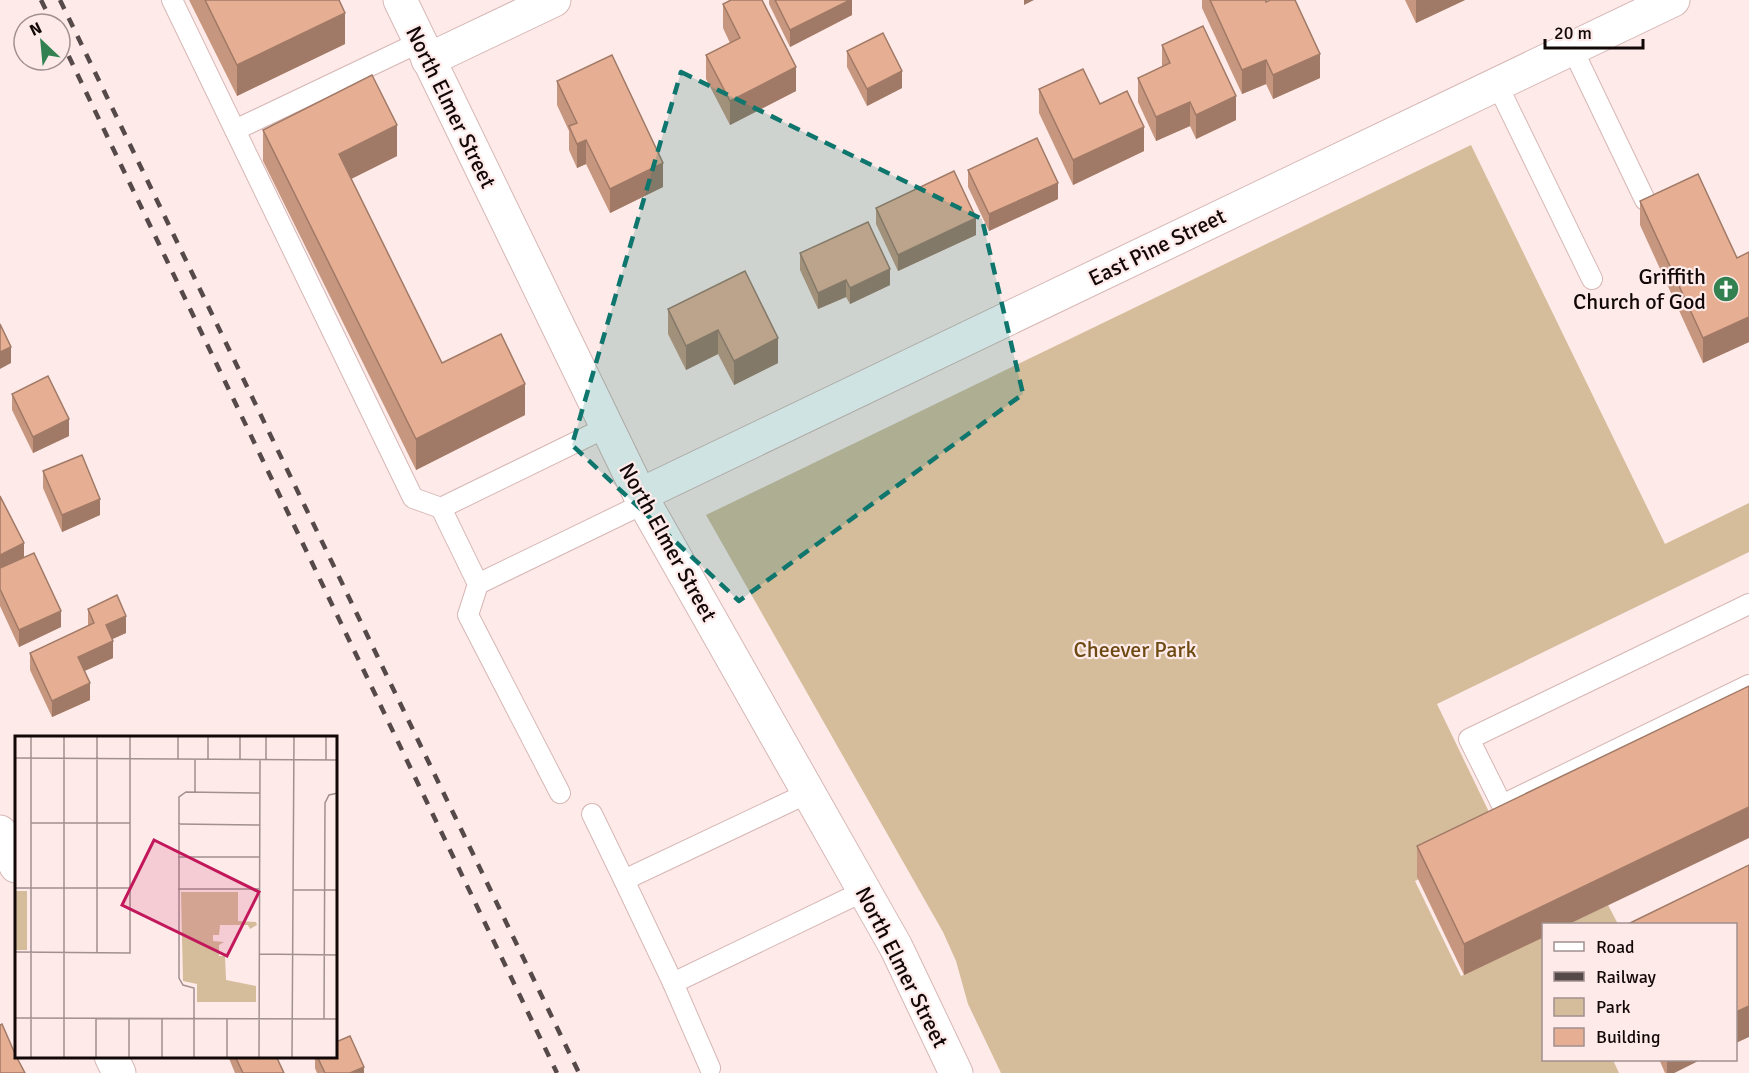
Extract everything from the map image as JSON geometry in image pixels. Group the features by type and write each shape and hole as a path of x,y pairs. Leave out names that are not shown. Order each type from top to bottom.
{"street":[{"name":"North Elmer Street","path":"400,0 643,499 896,947 956,1073"},
{"path":"424,51 554,0"},
{"name":"East Pine Street","path":"643,499 1673,0"},
{"path":"0,832 15,864"},
{"path":"112,1058 119,1073"}],"lane":[{"path":"172,0 412,498 441,508 478,584 468,615 560,793"},
{"path":"1572,48 1645,200"},
{"path":"235,130 424,51"},
{"path":"1497,84 1592,279"},
{"path":"441,508 607,427"},
{"path":"478,584 643,499"},
{"path":"1749,604 1469,739 1502,805 1749,685"},
{"path":"624,880 808,793"},
{"path":"592,814 673,983 710,1068"},
{"path":"673,983 864,891"}],"highlighted area":[{"path":"681,72 982,219 1023,394 739,601 572,445"}],"green space":[{"name":"Cheever Park","path":"1471,145 1665,544 1749,503 1749,552 1437,704 1502,839 1415,881 1461,976 1542,936 1542,1061 1613,1061 1619,1073 1001,1073 968,1004 956,961 943,932 706,515"},
{"path":"1608,905 1617,923 1570,923"}],"building":[{"path":"205,0 339,0 345,13 237,65"},
{"path":"731,0 762,0 796,67 730,101 706,55 740,38 723,4"},
{"path":"775,0 850,0 790,30"},
{"path":"1210,0 1266,0 1266,2 1295,0 1320,54 1273,75 1266,60 1242,70"},
{"path":"1203,26 1236,96 1196,115 1190,102 1156,117 1138,78 1170,63 1162,45"},
{"path":"883,33 902,71 867,89 847,51"},
{"path":"612,55 663,163 610,189 586,140 577,144 569,126 577,123 557,81"},
{"path":"1083,69 1100,104 1127,91 1144,127 1073,160 1039,89"},
{"path":"372,75 397,125 339,154 442,363 501,334 525,384 416,439 263,130"},
{"path":"1037,138 1058,183 989,214 968,170"},
{"path":"954,171 976,218 898,255 876,208"},
{"path":"1698,174 1737,258 1749,252 1749,317 1703,338 1640,201"},
{"path":"868,222 890,269 850,288 846,280 818,293 800,253"},
{"path":"745,271 778,338 734,361 718,330 686,346 668,309"},
{"path":"0,324 11,347 0,352"},
{"path":"48,376 69,419 33,437 12,394"},
{"path":"82,455 100,499 62,515 43,471"},
{"path":"0,496 24,543 0,555"},
{"path":"34,553 61,611 19,630 0,589 0,568"},
{"path":"117,595 126,616 106,625 113,641 78,657 90,683 52,701 30,653 94,623 88,609"},
{"path":"1749,686 1749,807 1464,944 1417,846"},
{"path":"1749,865 1749,1006 1737,1012 1737,923 1630,923"},
{"path":"2,1024 15,1058 25,1073 0,1073 0,1025"},
{"path":"350,1036 364,1067 350,1073 325,1073 318,1058 338,1058 338,1041"},
{"path":"236,1058 277,1058 284,1073 243,1073"}],"railway":[{"path":"41,0 47,12"},
{"path":"60,0 579,1073"},
{"path":"72,63 557,1073"}],"place":[{"name":"Griffith Church of God","path":"1726,289"}]}
